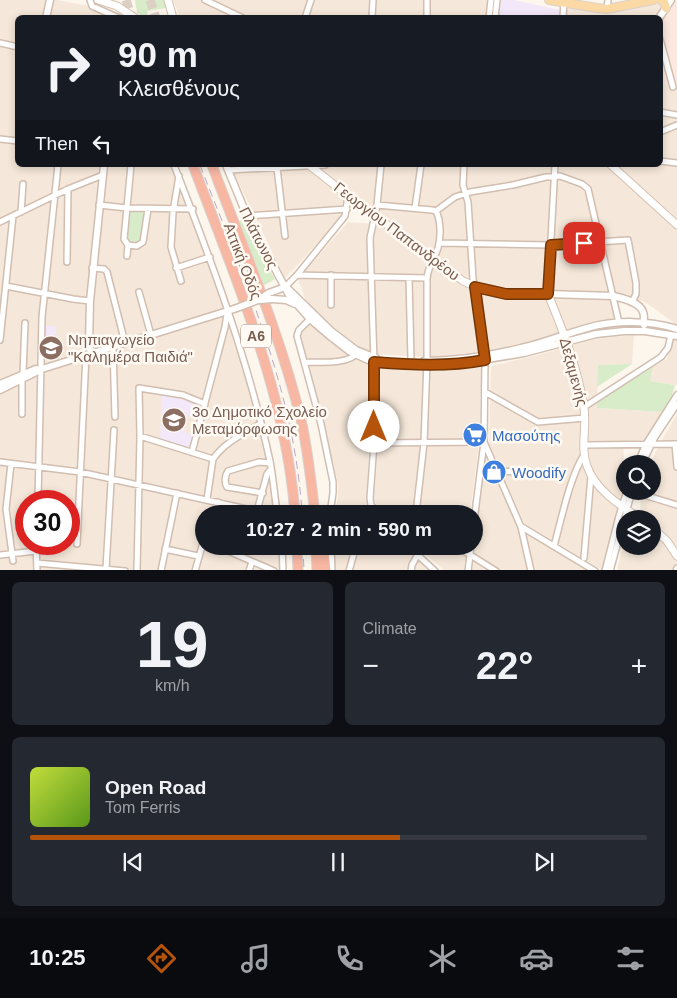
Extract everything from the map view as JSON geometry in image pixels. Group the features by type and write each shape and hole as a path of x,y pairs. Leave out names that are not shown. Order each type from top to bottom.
{"highway":[{"name":"Αττική Οδός","path":"193,167 270,377 287,448 295,505"},
{"name":"Αττική Οδός","path":"213,167 284,360 303,432 314,505"},
{"path":"303,432 315,468 319,505"},
{"path":"297,555 298,570"},
{"path":"316,555 317,570"},
{"path":"324,555 326,570"}],"main road":[{"path":"98,0 117,6 130,15"},
{"path":"168,0 172,15"},
{"path":"549,0 607,9 653,0"},
{"path":"661,0 665,3 666,8"},
{"name":"Γεωργίου Παπανδρέου","path":"312,167 374,216 463,281 475,287 506,294 548,294"},
{"path":"613,167 677,225"},
{"name":"Δεξαμενής","path":"548,294 578,377 584,407 584,455 586,465 599,486 627,510"},
{"path":"661,535 677,556"}],"street":[{"path":"47,15 50,0"},
{"path":"90,0 92,6 112,15"},
{"path":"205,0 237,15"},
{"path":"306,15 310,0"},
{"path":"372,15 373,0"},
{"path":"427,0 427,15"},
{"path":"489,15 491,0"},
{"path":"495,15 497,0"},
{"path":"607,9 608,0"},
{"path":"661,15 671,0"},
{"path":"563,15 564,1"},
{"path":"0,43 15,46"},
{"path":"663,51 672,87"},
{"path":"663,113 677,115"},
{"path":"663,131 677,126"},
{"path":"0,139 15,141"},
{"path":"663,161 677,163"},
{"path":"39,490 42,317 58,167"},
{"path":"79,490 89,355 92,268 104,167"},
{"path":"127,256 128,246 124,239 131,167"},
{"path":"175,167 193,209 231,310 270,466 276,505"},
{"path":"228,168 288,167"},
{"path":"371,505 374,443 374,360 370,238 377,205 380,167"},
{"path":"415,208 422,167"},
{"path":"464,167 463,185 468,202 475,287 485,358 484,442 476,505"},
{"path":"548,294 555,167"},
{"name":"Πλάτωνος","path":"228,168 247,216 289,295 310,319 331,337 358,353"},
{"path":"277,168 285,236"},
{"path":"0,222 68,189 103,175"},
{"path":"179,176 171,247 181,281"},
{"path":"377,205 436,211 455,197 466,193 554,176 560,176 582,184 588,189 619,323"},
{"path":"21,212 23,184"},
{"path":"67,262 68,189"},
{"path":"0,390 35,369 42,369 89,355 271,296 297,275 345,216 348,196"},
{"path":"99,205 127,208 193,209"},
{"path":"128,246 137,246 144,242 148,208"},
{"path":"247,216 347,208"},
{"path":"417,505 424,443 427,363 427,278 428,267 439,244 440,224 436,211"},
{"path":"0,340 13,216"},
{"path":"439,244 551,245 628,240 636,283 636,294 632,302 642,310 646,331"},
{"path":"176,268 210,257"},
{"path":"92,268 104,269 107,272 124,343"},
{"path":"297,275 427,278"},
{"path":"331,275 332,305"},
{"path":"408,278 411,360"},
{"path":"6,286 90,301"},
{"path":"285,286 325,326 358,353 374,360 427,363 485,358 565,338 624,331 646,331 674,336 661,357 584,407"},
{"path":"139,292 151,335"},
{"name":"Γεωργίου Παπανδρέου","path":"548,294 613,296 632,302"},
{"path":"271,296 299,306"},
{"path":"192,452 231,310"},
{"path":"310,319 297,333 321,424 333,482 331,505"},
{"path":"22,414 25,323"},
{"path":"565,338 588,327 619,323 662,324 677,329"},
{"path":"113,347 115,417"},
{"path":"304,362 341,361 353,358 358,353"},
{"path":"374,360 411,360 427,363"},
{"path":"0,384 23,376"},
{"path":"137,570 140,485 139,388 183,395 205,404"},
{"path":"485,392 538,422 585,418"},
{"path":"642,455 677,395"},
{"path":"645,455 649,444 677,404"},
{"path":"207,499 213,460 228,443 260,424"},
{"path":"110,570 114,430"},
{"path":"140,436 213,460"},
{"path":"374,443 484,442"},
{"path":"484,442 521,527 531,570"},
{"path":"584,445 676,444 677,467"},
{"path":"554,546 572,482 584,455"},
{"path":"0,462 80,472 231,505"},
{"path":"263,493 227,487 225,483 226,475 228,471 260,462 270,466"},
{"path":"11,464 6,509 13,561"},
{"path":"259,505 270,466"},
{"path":"497,471 548,473"},
{"path":"584,558 591,475"},
{"path":"161,570 177,493"},
{"path":"610,570 625,500"},
{"path":"605,570 628,500"},
{"path":"661,500 677,505"},
{"path":"521,527 596,570"},
{"path":"165,549 198,556 195,570"},
{"path":"0,555 15,553"},
{"path":"36,555 37,570"},
{"path":"237,555 274,570"},
{"path":"282,555 283,570"},
{"path":"331,555 332,570"},
{"path":"349,570 353,555"},
{"path":"411,570 413,555"},
{"path":"418,555 435,570"},
{"path":"468,570 470,555 496,570"},
{"path":"250,570 252,562"},
{"path":"37,563 125,570"}],"shaded area":[{"path":"0,0 58,0 88,6 113,15 15,15 15,167 176,167 227,310 251,392 266,454 274,505 195,505 195,555 280,555 281,570 0,570"},
{"path":"173,0 309,0 304,15 179,15"},
{"path":"314,0 426,0 426,15 309,15"},
{"path":"430,0 489,0 487,15 430,15"},
{"path":"501,0 514,0 560,10 560,15 499,15"},
{"path":"661,1 665,5 659,15 565,15 565,5 611,12"},
{"path":"677,1 677,90 663,83 663,20"},
{"path":"663,83 677,90 677,114 663,112"},
{"path":"663,115 677,117 677,221 615,167 663,167"},
{"path":"231,167 307,167 344,196 343,216 285,278"},
{"path":"316,167 379,167 376,205 371,208"},
{"path":"381,167 554,167 547,293 485,289 464,279 377,213"},
{"path":"557,167 608,167 677,226 677,325 645,302 631,297 614,294 550,292"},
{"path":"348,222 380,224 423,258 429,259 426,275 426,357 372,354 347,341 327,324 306,301 298,279"},
{"path":"434,263 480,292 508,297 547,297 561,333 529,344 483,354 430,356 429,278 432,264"},
{"path":"551,297 612,297 617,322 565,333"},
{"path":"310,324 313,325 369,366 369,448 366,505 336,505 338,483 300,335"},
{"name":"Νηπιαγωγείο \"Καλημέρα Παιδιά\"","path":"44,326 56,326 57,358 49,360 45,354"},
{"path":"634,335 632,364 598,365 597,408 662,412 646,440 623,441 624,455 616,455 616,500 620,500 618,510 616,510 602,570 524,523 489,444 491,366 593,339"},
{"path":"674,338 677,339 677,385 650,381 653,367 667,359"},
{"path":"484,364 480,398 480,436 471,505 377,505 374,497 379,439 379,368 432,370"},
{"name":"3ο Δημοτικό Σχολείο Μεταμόρφωσης","path":"162,395 186,399 202,406 198,418 188,416 184,432 194,435 191,448 160,439"},
{"path":"677,414 677,548 661,528 661,510 640,510 641,500 661,500 661,455 654,455"},
{"path":"484,449 520,527 592,570 470,570 472,555 483,555 483,505 478,505"},
{"path":"661,537 677,558 677,570 617,570 621,555 661,555"},
{"path":"334,555 410,555 432,570 335,570"},
{"path":"426,555 465,555 464,570 444,570"}],"green space":[{"path":"135,0 164,0 167,8 147,11 148,15 137,13"},
{"path":"129,210 144,211 142,243 126,241"},
{"path":"241,220 275,279 260,288 239,221"},
{"path":"632,364 597,387 598,365"},
{"path":"653,367 650,381 675,385 672,395 662,412 597,408 597,402"}],"tunnel":[{"path":"126,0 131,15"},
{"path":"150,0 155,15"}],"railway":[{"path":"201,167 234,250 265,336 289,424 301,505"},
{"path":"303,555 304,570"}],"place":[{"name":"Νηπιαγωγείο \"Καλημέρα Παιδιά\"","path":"51,348"},
{"name":"3ο Δημοτικό Σχολείο Μεταμόρφωσης","path":"174,420"},
{"name":"Μασούτης","path":"475,435"},
{"name":"Woodify","path":"494,472"}],"route":[{"path":"374,427 374,362 409,365 452,365 485,360 475,287 495,293 548,294 551,245 584,243"}]}
